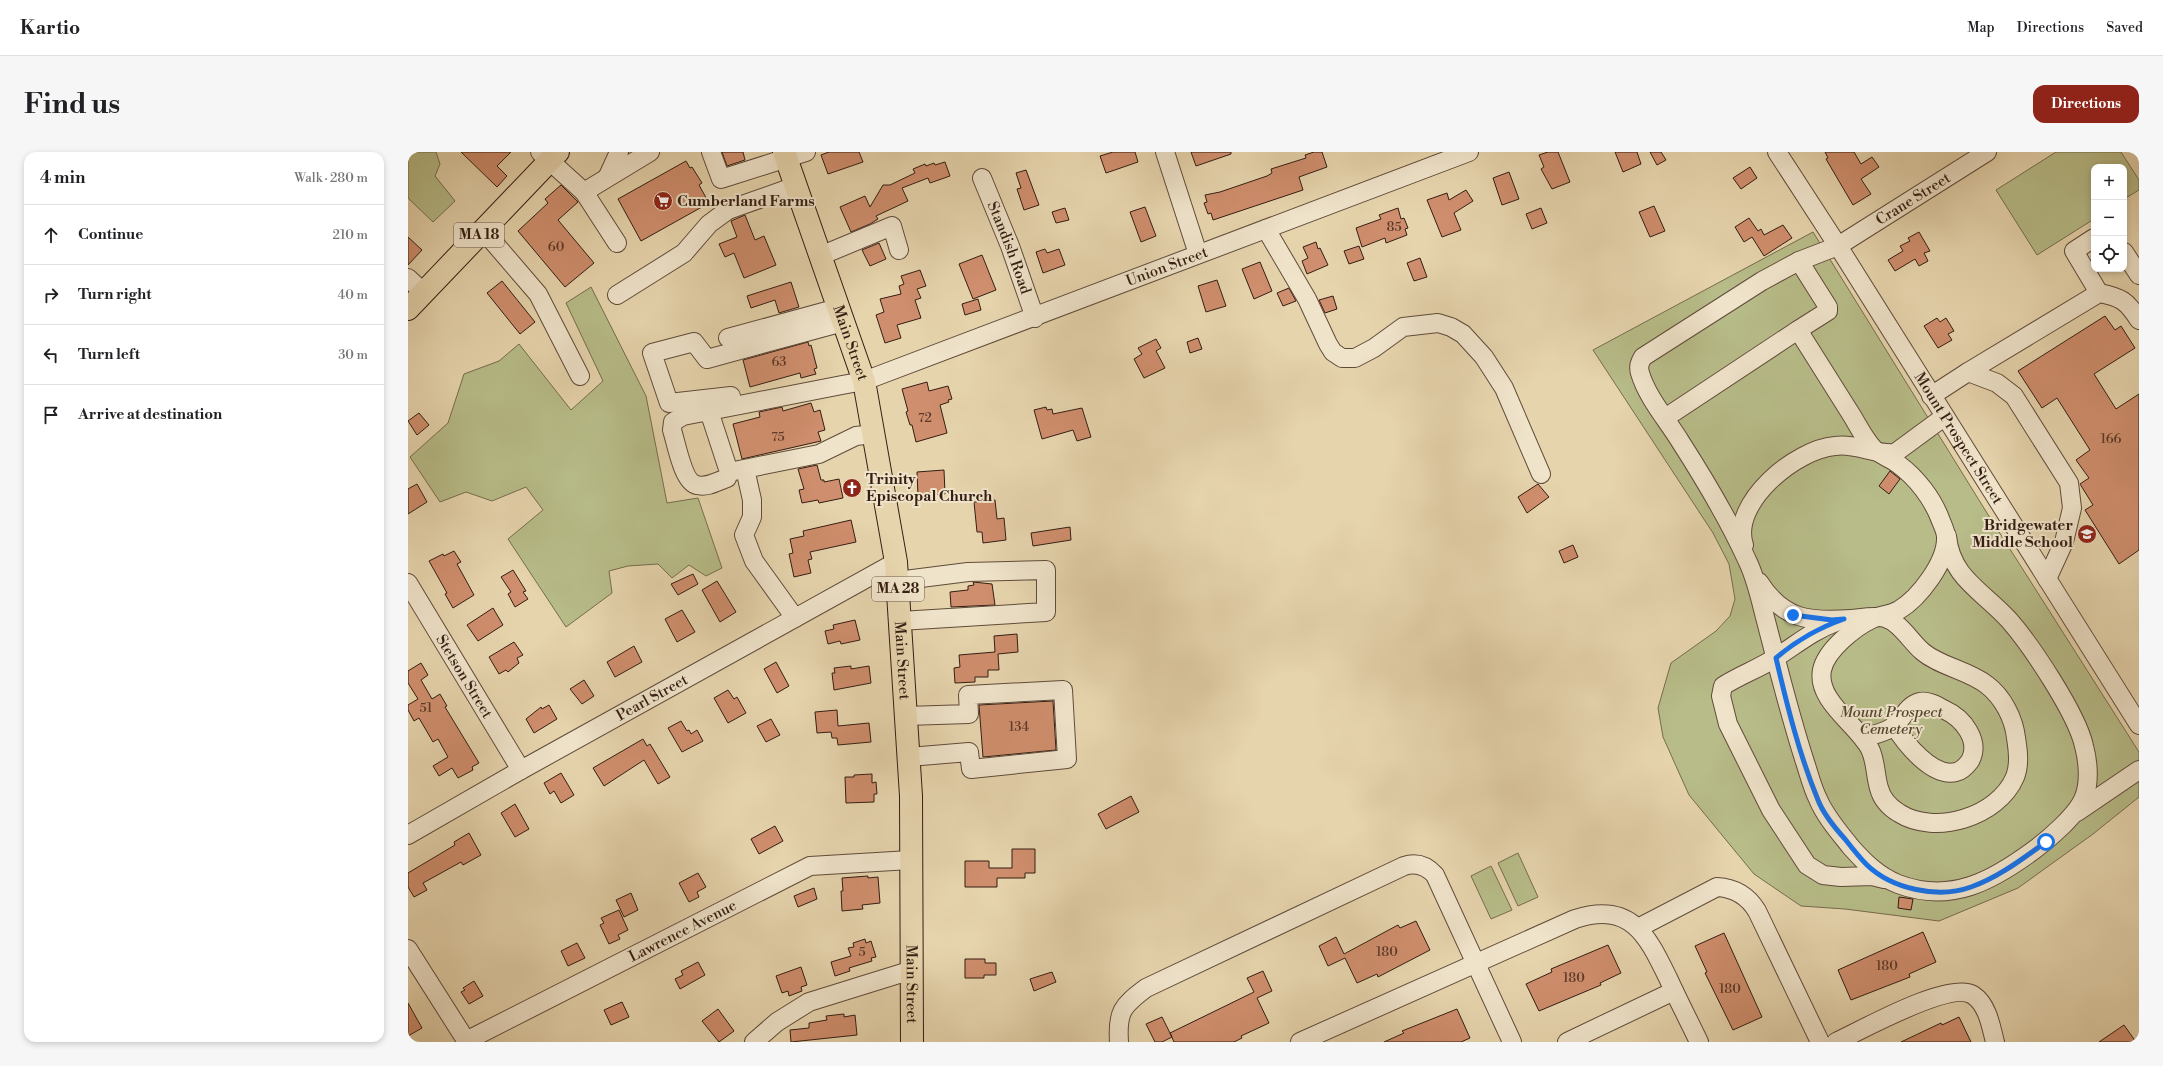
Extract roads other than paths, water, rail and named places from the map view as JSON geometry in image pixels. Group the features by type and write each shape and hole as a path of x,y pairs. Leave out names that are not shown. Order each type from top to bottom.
{"main road":[{"name":"Main Street","path":"792,154 796,186 862,375 874,434 897,571 911,796 910,860 912,1042"},
{"name":"MA 18","path":"408,309 483,230 549,155"}],"street":[{"path":"608,176 619,152"},
{"path":"584,192 608,176 650,152"},
{"path":"711,152 721,179 792,154"},
{"path":"1165,152 1198,254"},
{"name":"Union Street","path":"862,375 1035,318 1198,254 1469,152"},
{"name":"Mount Prospect Street","path":"1777,152 1838,246 1944,417 2139,725"},
{"name":"Crane Street","path":"1752,570 1714,494 1665,418 1639,372 1639,364 1643,357 1762,281 1799,261 1838,246 1987,152"},
{"path":"549,155 584,192 616,243"},
{"name":"Standish Road","path":"982,178 1010,246 1035,318"},
{"path":"617,295 684,252 709,224 728,210 796,186"},
{"path":"820,256 892,226 899,250"},
{"path":"1266,229 1307,299 1328,344 1333,352 1342,358 1355,358 1374,348 1402,327 1438,323 1451,327 1463,334 1484,357 1504,388 1541,474"},
{"path":"483,230 538,294 580,376"},
{"path":"2091,240 2074,251 2099,293"},
{"path":"2127,257 2139,275"},
{"path":"1665,418 1828,311 1828,307 1799,261"},
{"path":"408,278 424,293"},
{"path":"1931,396 2099,293 2113,295 2124,300 2137,313"},
{"path":"728,338 841,315"},
{"path":"841,315 707,359 694,342 652,353 669,403 744,394 862,375"},
{"path":"1798,330 1875,450 1898,464 1920,484 1938,514 1946,536 1951,560 1959,572 1994,604 2015,627 2073,717 2084,745 2088,773 2084,797 2072,815 2046,842 2014,865 1971,888 1942,893 1912,889 1890,880 1872,876 1841,877 1823,875 1807,865 1771,810 1728,724 1721,696 1722,686 1741,674 1776,658 1802,638 1819,628 1844,619"},
{"path":"1968,372 1997,383 2014,396 2069,483 2072,508 2066,535 2047,579"},
{"path":"862,375 683,416 673,422 672,430 687,479 696,486 708,485 727,478 737,470 819,454 856,436 874,434"},
{"path":"710,411 752,500 752,517 744,535 754,561 795,618"},
{"path":"1890,880 1867,865 1838,831 1818,801 1790,716 1752,570 1741,537 1744,517 1754,497 1787,466 1812,451 1835,446 1858,446 1895,453 1944,417"},
{"path":"1752,570 1769,597 1779,607 1793,615 1811,618 1844,619 1875,617 1893,613 1902,609 1918,592 1935,572 1944,554 1946,536"},
{"path":"897,571 968,572 1046,570 1046,612 900,621"},
{"name":"Pearl Street","path":"408,836 520,770 795,618 897,571"},
{"name":"Stetson Street","path":"408,583 520,770"},
{"path":"1875,617 1886,618 1898,626 1923,652 1976,677 1993,690 2013,720 2018,758 2015,776 2003,796 1986,809 1956,821 1925,823 1905,817 1888,806 1879,791 1872,753 1863,738 1837,710 1824,690 1822,670 1830,654 1846,636 1858,626 1875,617"},
{"path":"906,716 969,714 968,695 1063,690 1067,759 971,769 969,752 909,757"},
{"path":"1863,738 1894,725 1909,707 1921,701 1931,703 1953,714 1970,732 1974,746 1973,755 1967,765 1956,772 1947,772 1931,766 1903,740 1894,725"},
{"path":"2072,815 2139,770"},
{"name":"Lawrence Avenue","path":"466,1042 810,866 910,860"},
{"path":"1119,1042 1118,1024 1120,1012 1126,1003 1146,988 1410,864 1427,867 1435,875 1512,1042"},
{"path":"1638,928 1718,887 1726,888 1744,896 1757,911 1820,1042"},
{"path":"1300,1042 1329,1036 1476,964 1588,915 1599,913 1616,915 1638,928 1649,941 1699,1042"},
{"path":"408,949 466,1042"},
{"path":"754,1042 777,1022 809,1002 912,970"},
{"path":"1572,1041 1674,991"},
{"path":"1836,1042 1933,997 1956,992 1972,995 1978,1000 1987,1013 1995,1042"}],"place":[{"name":"Cumberland Farms","path":"663,201"},
{"name":"Trinity Episcopal Church","path":"852,488"},
{"name":"Bridgewater Middle School","path":"2087,534"}],"park label":[{"name":"Mount Prospect Cemetery","path":"1891,720"}]}
